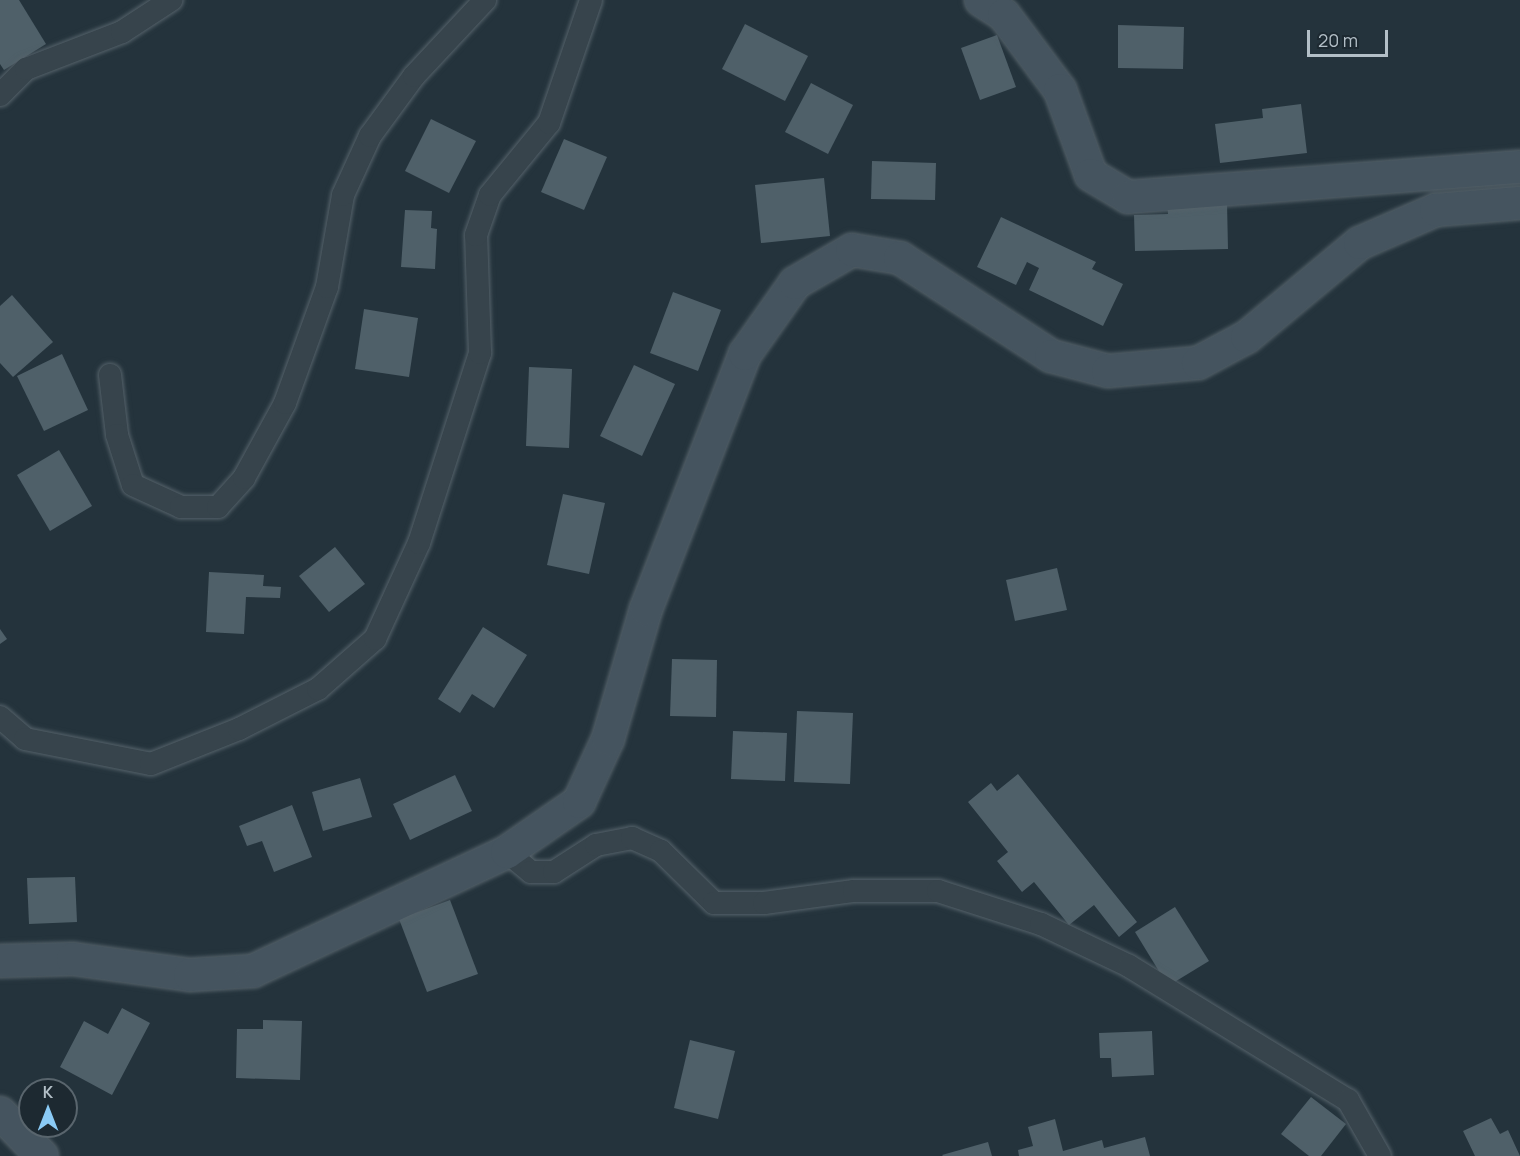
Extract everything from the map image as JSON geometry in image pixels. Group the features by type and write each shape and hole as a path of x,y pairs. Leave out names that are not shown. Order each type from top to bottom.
{"street":[{"path":"0,95 26,69 122,32 171,0"},
{"path":"110,375 117,435 133,485 181,507 218,507 244,478 285,403 327,287 343,195 370,136 414,76 485,0"},
{"path":"0,717 26,739 151,764 239,729 318,689 375,639 419,543 480,353 476,235 490,195 549,123 591,0"},
{"path":"981,0 1004,15 1060,90 1091,175 1128,197 1520,167"},
{"path":"0,961 73,959 190,975 253,971 507,852 579,802 608,739 646,609 745,354 795,283 852,249 900,258 1051,356 1108,371 1198,363 1247,337 1360,243 1436,210 1520,203"},
{"path":"507,852 531,872 554,872 596,845 632,838 661,851 714,903 764,903 854,891 938,891 1041,924 1129,966 1348,1100 1380,1156"},
{"path":"0,1113 42,1156"}],"building":[{"path":"0,0 19,0 46,44 4,70 0,64"},
{"path":"745,24 808,56 785,101 722,69"},
{"path":"1118,25 1184,27 1183,69 1118,68"},
{"path":"997,35 1016,87 980,100 961,48"},
{"path":"811,83 853,105 828,154 785,132"},
{"path":"1301,104 1307,153 1220,163 1215,124 1263,118 1262,109"},
{"path":"431,119 476,141 449,193 405,171"},
{"path":"564,139 607,157 584,210 541,192"},
{"path":"872,161 936,163 935,200 871,199"},
{"path":"824,178 830,236 761,243 755,185"},
{"path":"1227,202 1228,249 1135,251 1134,215 1168,214 1167,203"},
{"path":"405,210 432,211 431,228 437,229 435,269 401,267"},
{"path":"1001,217 1096,262 1092,269 1123,284 1103,326 1029,290 1039,268 1027,262 1016,285 977,267"},
{"path":"673,292 721,310 698,371 650,353"},
{"path":"12,295 53,342 13,377 0,363 0,306"},
{"path":"364,309 418,318 409,377 355,369"},
{"path":"62,354 88,410 44,431 17,376"},
{"path":"634,365 675,384 642,456 600,436"},
{"path":"529,367 572,369 569,448 526,446"},
{"path":"59,450 92,506 50,531 17,475"},
{"path":"563,494 605,503 589,574 547,565"},
{"path":"335,547 365,584 329,612 299,576"},
{"path":"1057,568 1067,610 1015,621 1006,580"},
{"path":"209,572 264,575 263,586 281,587 280,598 246,597 244,634 206,632"},
{"path":"483,627 527,655 494,708 472,694 460,713 438,699"},
{"path":"0,629 7,639 0,644"},
{"path":"672,659 717,660 716,717 670,716"},
{"path":"797,711 853,713 850,784 794,782"},
{"path":"733,731 787,733 785,781 731,779"},
{"path":"1018,774 1137,922 1119,937 1094,905 1069,925 1034,882 1022,892 997,861 1008,852 968,802 991,783 997,791"},
{"path":"455,775 472,811 410,840 393,804"},
{"path":"360,778 372,817 323,831 312,792"},
{"path":"292,805 312,857 274,872 262,841 247,846 239,826"},
{"path":"75,877 77,922 29,924 27,878"},
{"path":"450,900 478,974 427,992 399,919"},
{"path":"1175,907 1209,961 1168,986 1135,932"},
{"path":"122,1008 150,1023 112,1095 60,1067 84,1021 108,1034"},
{"path":"263,1020 302,1021 300,1080 236,1078 237,1029 263,1029"},
{"path":"1152,1031 1154,1075 1112,1077 1111,1058 1100,1058 1099,1033"},
{"path":"690,1040 735,1051 718,1119 674,1108"},
{"path":"1311,1097 1346,1124 1321,1156 1309,1156 1281,1134"},
{"path":"1491,1118 1500,1134 1508,1130 1520,1156 1475,1156 1463,1131"},
{"path":"1055,1119 1063,1151 1102,1140 1104,1148 1145,1137 1150,1156 1019,1156 1018,1150 1033,1146 1028,1127"},
{"path":"988,1142 992,1156 942,1155"}]}
